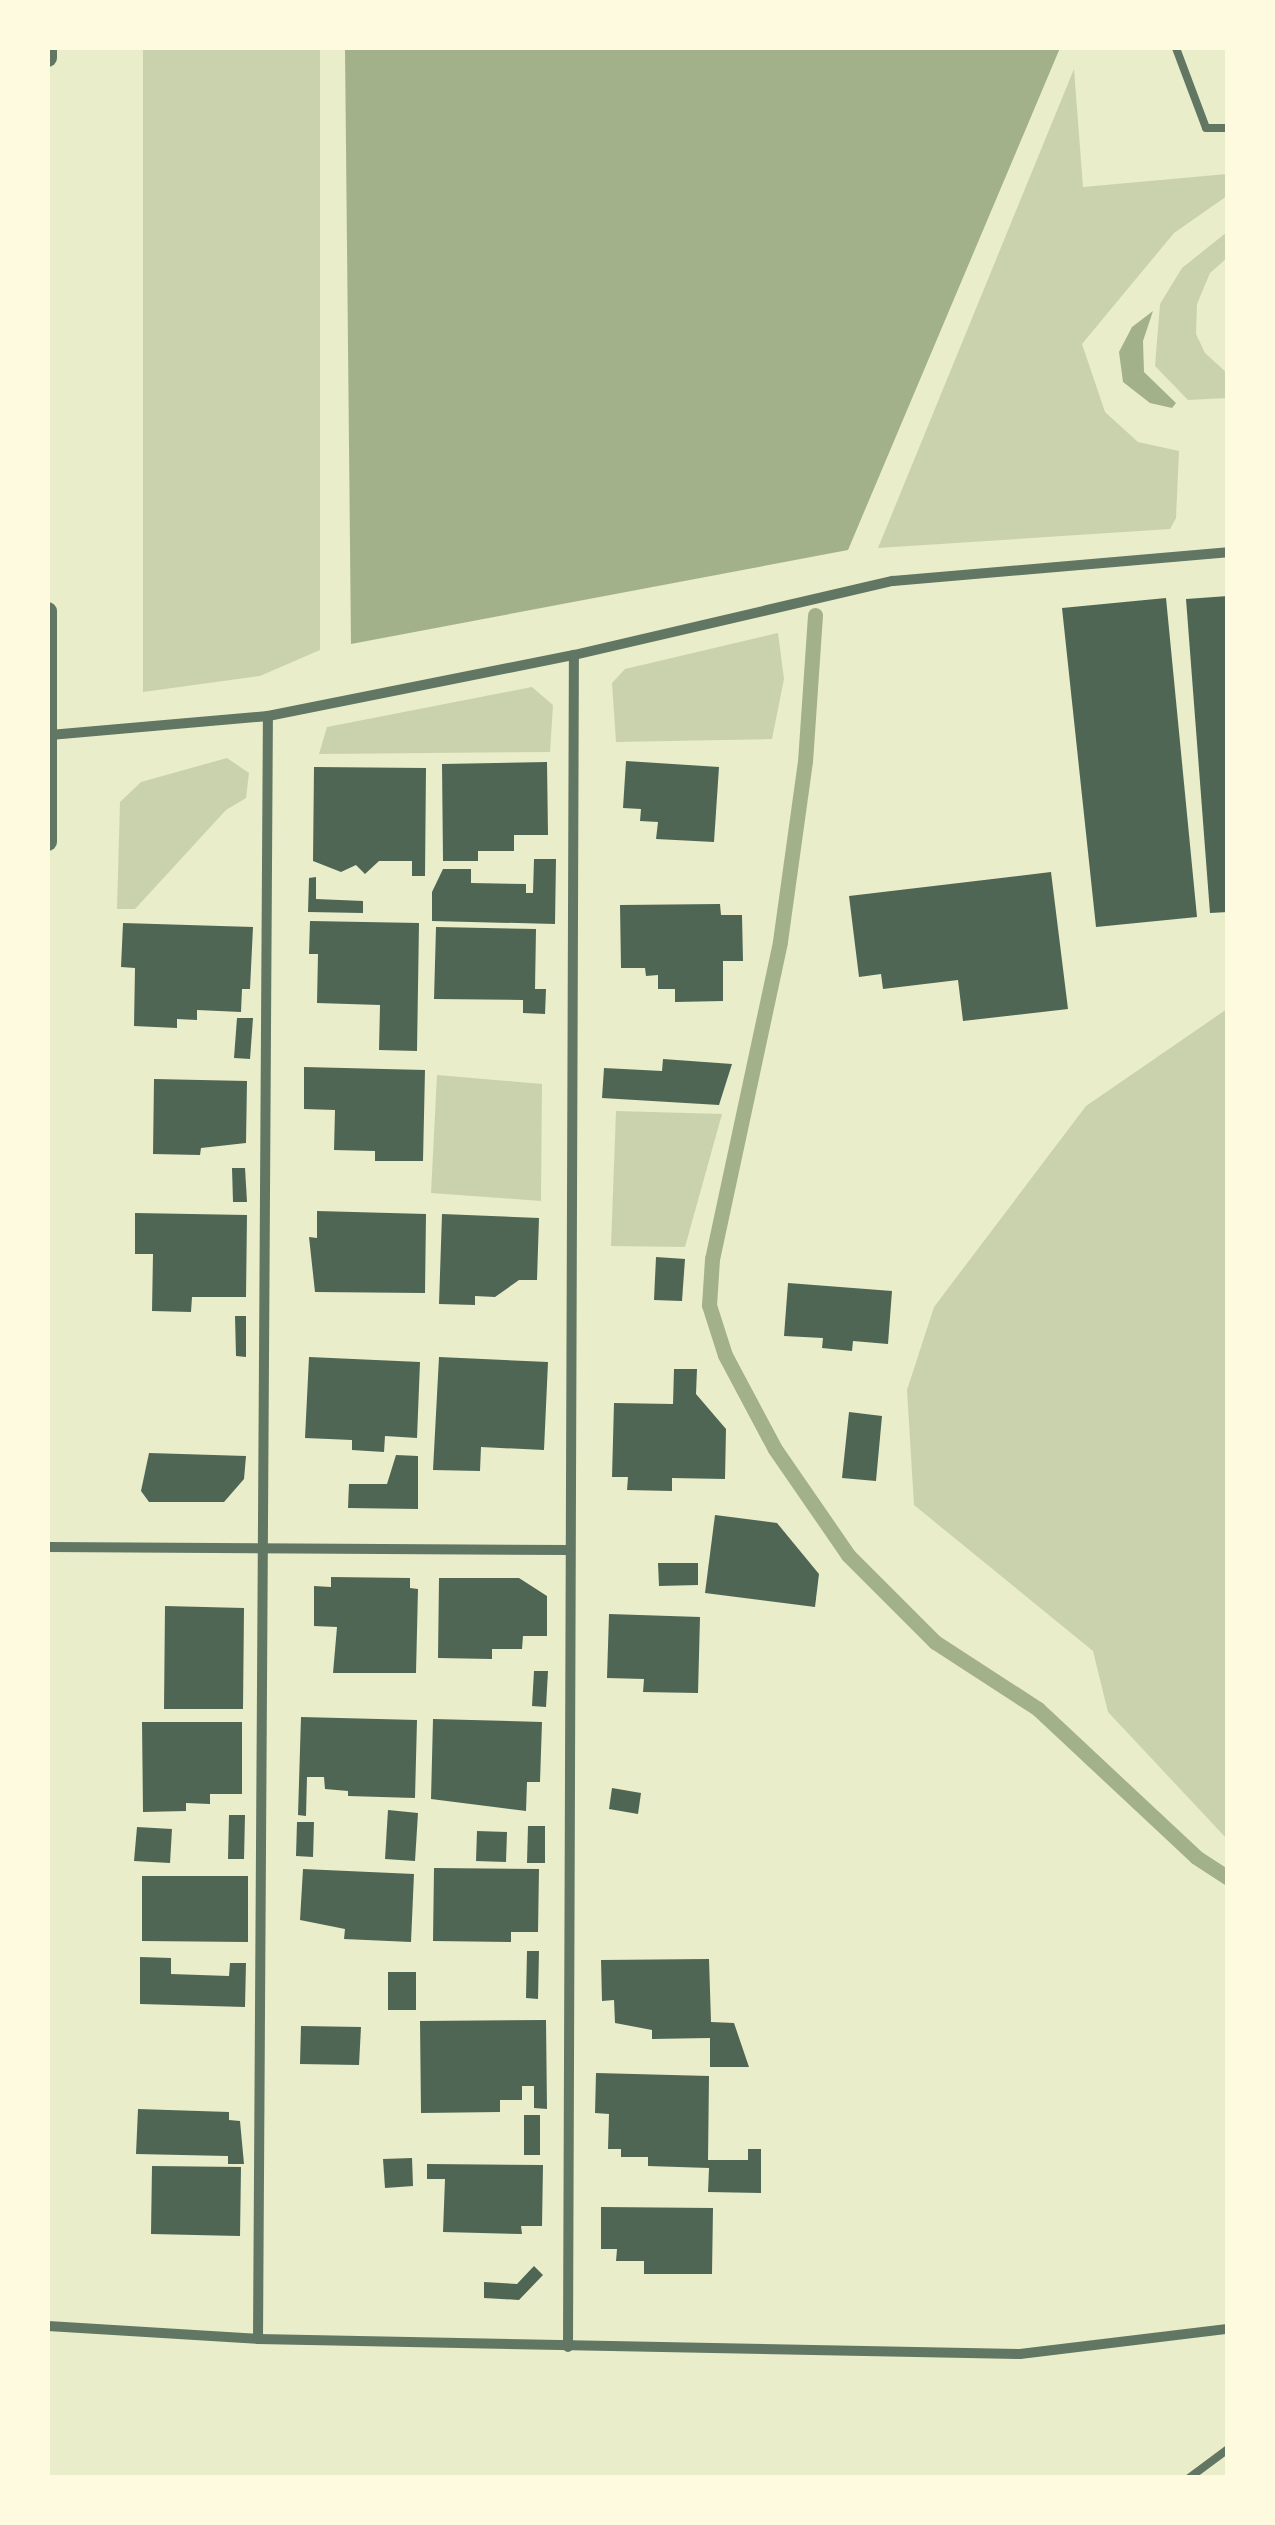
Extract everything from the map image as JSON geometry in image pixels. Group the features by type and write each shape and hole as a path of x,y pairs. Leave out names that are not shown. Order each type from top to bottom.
{"street":[{"path":"48,48 48,58"},
{"path":"50,735 268,716 574,655 668,628 893,581 1228,552"},
{"path":"48,611 48,842"},
{"path":"568,2347 574,655"},
{"path":"258,2339 268,716"},
{"path":"48,1547 570,1550"},
{"path":"48,2326 258,2339 1020,2354 1228,2329"}],"lane":[{"path":"1176,48 1206,128 1228,128"},
{"path":"1188,2478 1228,2449"}],"shaded area":[{"path":"143,48 320,48 320,650 260,676 143,692"},
{"path":"345,48 1060,48 848,550 351,644"},
{"path":"1074,69 1083,187 1227,174 1227,196 1174,233 1082,344 1105,412 1138,442 1179,451 1176,518 1170,529 878,548"},
{"path":"1227,232 1227,258 1210,273 1197,304 1196,334 1205,353 1227,373 1227,398 1188,400 1155,366 1160,304 1182,268"},
{"path":"1153,311 1143,341 1144,372 1176,403 1172,408 1150,403 1123,382 1119,352 1132,327"},
{"path":"778,633 784,679 772,739 616,742 612,683 625,669"},
{"path":"532,687 553,705 550,752 319,754 327,727"},
{"path":"227,758 249,773 246,798 226,810 135,909 117,909 120,802 141,782"},
{"path":"1227,1009 1227,1839 1108,1712 1093,1651 914,1505 907,1390 934,1307 1086,1106"},
{"path":"437,1075 542,1084 541,1201 431,1193"},
{"path":"616,1111 722,1114 685,1247 611,1246"}],"building":[{"path":"1228,596 1228,912 1210,913 1186,599"},
{"path":"1166,598 1197,917 1096,927 1062,608"},
{"path":"626,761 719,767 714,842 656,839 658,822 640,821 641,809 623,808"},
{"path":"547,762 548,835 514,835 514,851 478,851 478,861 443,861 442,764"},
{"path":"314,767 426,768 425,876 412,876 412,861 379,861 365,874 356,865 341,872 313,861"},
{"path":"534,859 556,859 555,924 432,921 432,892 443,869 471,869 471,883 526,884 526,893 533,893"},
{"path":"1051,872 1068,1009 963,1021 958,980 883,989 881,974 859,977 849,896"},
{"path":"316,877 316,899 363,901 363,913 308,912 309,878"},
{"path":"720,904 721,915 742,915 743,961 723,961 723,1001 675,1002 675,989 658,989 658,975 646,976 645,968 621,968 620,905"},
{"path":"310,921 419,923 417,1051 379,1050 380,1005 317,1003 318,954 309,954"},
{"path":"123,923 253,927 250,989 242,989 241,1012 197,1010 197,1020 177,1019 177,1028 134,1026 135,968 121,967"},
{"path":"436,927 536,929 535,989 546,989 545,1014 523,1013 523,1000 434,999"},
{"path":"237,1018 253,1018 250,1059 234,1058"},
{"path":"663,1059 732,1064 719,1105 602,1098 604,1068 662,1071"},
{"path":"304,1067 425,1070 423,1161 375,1161 375,1151 334,1150 335,1110 304,1109"},
{"path":"154,1079 247,1081 246,1143 201,1148 200,1155 153,1154"},
{"path":"232,1168 245,1168 247,1202 233,1202"},
{"path":"317,1211 426,1214 425,1293 315,1292 309,1237 317,1238"},
{"path":"135,1213 247,1215 246,1297 192,1297 191,1312 152,1311 153,1254 135,1254"},
{"path":"442,1214 539,1218 537,1280 519,1280 495,1297 475,1296 475,1305 439,1304"},
{"path":"656,1257 685,1259 682,1301 654,1300"},
{"path":"788,1283 892,1291 888,1344 853,1341 852,1351 822,1348 823,1338 784,1336"},
{"path":"235,1316 246,1316 246,1357 236,1356"},
{"path":"309,1357 420,1362 417,1438 385,1436 384,1452 352,1450 352,1440 305,1438"},
{"path":"439,1357 548,1362 544,1450 481,1447 480,1471 433,1470"},
{"path":"674,1369 697,1369 696,1394 726,1429 725,1479 672,1478 672,1491 627,1490 628,1477 612,1477 614,1403 673,1404"},
{"path":"849,1412 882,1416 876,1481 842,1478"},
{"path":"149,1453 246,1456 244,1479 224,1502 149,1502 141,1491"},
{"path":"396,1455 418,1456 418,1509 348,1508 349,1484 387,1484"},
{"path":"715,1515 777,1523 819,1574 815,1607 705,1593"},
{"path":"658,1563 698,1563 698,1585 659,1586"},
{"path":"331,1577 410,1578 410,1588 418,1589 416,1673 333,1673 337,1627 314,1626 314,1586 331,1587"},
{"path":"439,1578 519,1578 547,1596 547,1636 523,1636 522,1649 492,1649 492,1659 438,1658"},
{"path":"165,1606 244,1608 243,1709 164,1709"},
{"path":"609,1614 700,1617 698,1693 643,1692 644,1679 607,1678"},
{"path":"534,1671 548,1671 546,1707 532,1706"},
{"path":"301,1717 417,1720 415,1798 348,1796 348,1791 325,1789 324,1777 307,1777 306,1816 298,1815"},
{"path":"433,1719 542,1722 540,1782 527,1782 526,1811 431,1799"},
{"path":"142,1722 242,1722 242,1794 210,1794 210,1804 186,1803 186,1811 143,1812"},
{"path":"612,1788 641,1793 638,1814 609,1809"},
{"path":"388,1810 418,1813 415,1861 385,1859"},
{"path":"229,1815 245,1815 244,1859 228,1859"},
{"path":"297,1822 314,1822 313,1857 296,1856"},
{"path":"528,1826 545,1826 545,1863 527,1863"},
{"path":"137,1827 172,1829 170,1863 134,1861"},
{"path":"477,1831 507,1832 506,1862 476,1861"},
{"path":"434,1868 539,1869 538,1932 511,1932 511,1942 433,1941"},
{"path":"303,1869 414,1874 411,1942 344,1939 345,1929 300,1920"},
{"path":"142,1876 248,1876 248,1942 142,1941"},
{"path":"527,1951 539,1951 538,1999 526,1998"},
{"path":"140,1957 171,1958 171,1974 229,1976 230,1963 246,1963 245,2007 140,2004"},
{"path":"709,1959 711,2022 734,2023 749,2067 710,2067 710,2038 652,2039 652,2030 615,2023 614,2000 602,2001 601,1960"},
{"path":"388,1972 416,1972 416,2010 388,2010"},
{"path":"546,2020 547,2109 534,2108 534,2086 522,2086 522,2100 500,2100 500,2112 421,2113 420,2021"},
{"path":"301,2026 361,2027 359,2065 300,2064"},
{"path":"596,2073 709,2076 708,2160 748,2160 748,2149 761,2149 761,2193 708,2192 709,2168 648,2166 648,2157 621,2157 621,2149 608,2149 609,2114 595,2113"},
{"path":"138,2109 229,2112 229,2120 240,2121 244,2164 228,2164 228,2156 136,2154"},
{"path":"524,2115 540,2115 540,2155 524,2155"},
{"path":"412,2158 413,2186 385,2188 383,2159"},
{"path":"427,2164 543,2165 542,2226 521,2226 522,2234 443,2232 445,2179 427,2179"},
{"path":"152,2166 241,2167 240,2236 151,2234"},
{"path":"601,2207 713,2208 712,2274 644,2274 644,2261 616,2261 617,2249 601,2249"},
{"path":"534,2266 543,2275 519,2300 484,2298 484,2282 517,2284"}],"waterway":[{"path":"815,615 805,761 780,942 712,1259 709,1305 725,1355 775,1449 848,1555 935,1642 1038,1709 1196,1857 1228,1878"}]}
